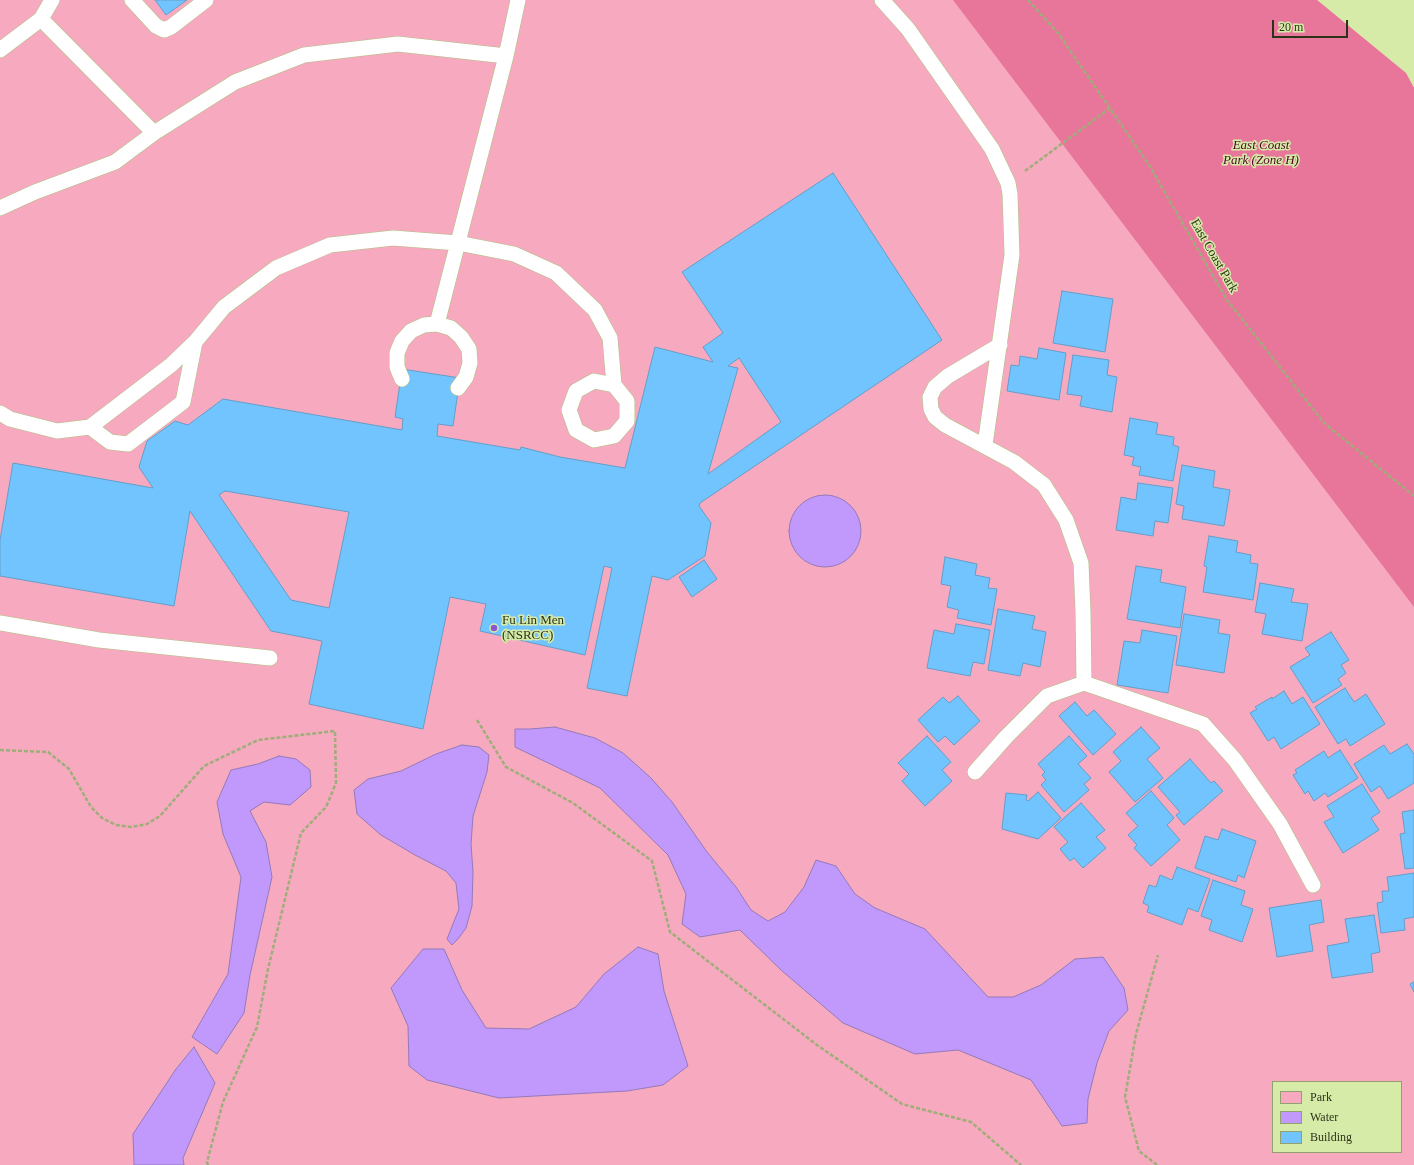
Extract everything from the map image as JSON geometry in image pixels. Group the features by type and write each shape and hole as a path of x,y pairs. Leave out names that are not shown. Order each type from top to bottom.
{"lane":[{"path":"0,50 40,19 52,0"},
{"path":"132,0 156,26 164,30 171,27 206,0"},
{"path":"437,324 506,56 518,0"},
{"path":"882,0 908,29 992,149 1008,183 1010,194 1012,255 985,445"},
{"path":"40,19 154,133"},
{"path":"0,208 35,192 115,162 154,133 235,82 304,55 398,44 506,56"},
{"path":"0,413 10,419 57,431 90,427 171,365 195,342 224,307 276,268 330,245 393,238 458,243 514,254 556,274 595,310 610,338 614,384"},
{"path":"402,379 397,367 397,353 402,341 411,331 424,325 437,324 450,328 461,337 469,349 470,363 466,377 458,388"},
{"path":"90,427 110,442 128,444 182,402 195,342"},
{"path":"1000,345 948,376 935,387 930,397 930,409 935,417 945,425 985,445 1014,462 1044,485 1066,520 1081,563 1084,683"},
{"path":"0,623 99,640 270,658"},
{"path":"975,772 1006,737 1047,696 1084,683 1203,724 1235,760 1280,824 1313,885"}],"path":[{"name":"East Coast Park","path":"1028,0 1058,33 1148,165 1227,300 1324,423 1414,496"},
{"path":"1008,183 1110,108"},
{"path":"477,720 506,766 572,802 652,861 670,932 817,1045 902,1104 971,1122 1021,1165"},
{"path":"0,750 48,752 69,769 91,807 102,818 116,825 131,827 147,824 160,816 204,766 258,740 335,731 336,783 326,807 301,833 270,962 257,1027 223,1102 208,1165"},
{"path":"1156,1165 1139,1151 1125,1097 1136,1034 1158,955"}],"green space":[{"path":"0,0 1317,0 1406,73 1414,88 1414,1165 0,1165"},
{"name":"East Coast Park (Zone H)","path":"953,0 1317,0 1406,73 1414,88 1414,607"}],"water":[{"path":"818,495 832,495 839,497 851,505 859,517 861,531 859,545 851,557 839,565 832,567 818,567 811,565 799,557 791,545 789,538 789,524 791,517 799,505 811,497"},
{"path":"555,727 595,738 623,753 651,778 672,802 707,852 736,887 751,910 768,921 785,912 804,887 816,860 836,866 855,894 875,908 925,929 988,997 1013,997 1041,985 1075,959 1103,957 1124,988 1128,1010 1109,1031 1097,1063 1088,1099 1087,1123 1062,1126 1031,1080 958,1050 915,1054 843,1023 781,970 740,930 700,937 682,924 686,894 668,855 600,788 515,747 515,729"},
{"path":"462,745 479,747 489,755 487,772 473,816 471,844 473,872 472,906 466,928 452,945 447,939 459,909 456,883 446,871 381,835 357,814 354,790 368,779 401,771 436,754"},
{"path":"279,756 296,759 310,770 311,787 290,805 264,802 250,811 266,842 272,877 250,975 244,1013 217,1054 192,1037 228,974 241,877 223,834 217,802 231,770 258,764"},
{"path":"638,947 658,954 664,991 688,1066 663,1085 627,1091 499,1098 427,1080 409,1066 408,1026 391,988 423,949 444,949 462,990 486,1028 529,1029 576,1007 604,974"},
{"path":"194,1047 215,1083 183,1158 184,1165 134,1165 133,1134 176,1069"}],"building":[{"path":"155,0 187,0 166,15"},
{"path":"833,173 942,340 700,503 699,506 711,523 705,556 668,580 652,576 627,696 587,688 612,568 604,566 585,655 480,631 486,604 450,597 423,729 309,704 322,641 271,631 190,511 174,606 0,576 0,540 13,463 153,488 139,467 147,441 175,421 188,425 223,399 402,430 403,419 395,417 402,369 460,378 453,426 438,424 437,436 520,450 521,447 560,457 625,468 655,347 713,362 703,347 723,333 682,272","holes":["739,358 781,422 708,474 738,368 728,366","225,491 349,512 329,608 291,600 219,495"]},
{"path":"1062,291 1113,299 1105,352 1053,343"},
{"path":"1039,348 1066,353 1059,400 1007,391 1011,365 1019,366 1020,356 1037,359"},
{"path":"1073,355 1109,360 1107,375 1117,377 1112,412 1080,406 1082,396 1067,394"},
{"path":"1130,418 1158,423 1156,434 1174,437 1173,445 1179,447 1173,481 1139,475 1141,467 1132,465 1134,457 1124,455"},
{"path":"1182,465 1215,471 1213,487 1230,490 1224,526 1182,519 1184,506 1176,504"},
{"path":"1138,483 1173,488 1168,523 1155,521 1153,536 1116,530 1121,497 1136,500"},
{"path":"1209,536 1238,541 1236,552 1251,555 1250,563 1258,564 1253,600 1203,592 1207,567 1204,566"},
{"path":"945,557 977,564 975,575 990,578 988,588 997,589 991,625 957,618 959,610 947,607 951,586 941,584"},
{"path":"704,560 717,579 692,597 679,577"},
{"path":"1136,566 1162,570 1160,582 1186,587 1180,628 1127,619"},
{"path":"1260,583 1294,589 1291,602 1308,604 1302,641 1262,634 1266,614 1255,612"},
{"path":"998,609 1035,616 1032,629 1046,632 1040,667 1023,663 1020,676 988,670"},
{"path":"1184,614 1220,620 1218,633 1230,635 1224,673 1176,665"},
{"path":"956,624 990,630 984,664 973,662 970,676 927,668 934,630 954,634"},
{"path":"1142,630 1177,636 1168,693 1117,685 1124,641 1140,643"},
{"path":"1331,632 1349,660 1341,665 1346,673 1338,679 1342,685 1313,703 1290,667 1310,655 1305,648"},
{"path":"1345,688 1354,702 1366,694 1385,724 1350,746 1346,739 1338,744 1315,707"},
{"path":"1284,691 1292,704 1303,697 1320,724 1281,749 1274,737 1268,741 1250,713 1257,709 1255,707 1272,697 1272,699"},
{"path":"958,696 980,721 954,745 945,736 938,742 918,720 943,697 949,703"},
{"path":"1075,702 1087,716 1094,710 1116,734 1093,755 1059,716"},
{"path":"1141,727 1160,748 1147,759 1163,778 1135,802 1109,772 1121,761 1113,752"},
{"path":"927,736 951,762 942,770 952,781 925,806 902,781 909,774 898,763"},
{"path":"1069,736 1087,756 1078,764 1091,778 1084,784 1089,790 1064,812 1041,785 1046,780 1042,775 1045,772 1038,764"},
{"path":"1407,744 1414,754 1414,783 1388,799 1380,786 1371,792 1354,764 1384,745 1390,754"},
{"path":"1340,750 1358,778 1328,797 1325,793 1314,801 1308,791 1305,794 1293,775 1297,773 1295,770 1324,751 1328,758"},
{"path":"1190,759 1211,783 1214,781 1223,791 1184,825 1176,815 1180,812 1158,787"},
{"path":"1362,784 1380,812 1371,818 1379,830 1343,853 1324,822 1334,817 1327,806"},
{"path":"1151,791 1174,818 1167,825 1180,840 1151,866 1134,848 1137,845 1128,835 1138,826 1126,813"},
{"path":"1038,792 1061,818 1038,839 1002,829 1006,793 1027,795 1026,800 1028,801"},
{"path":"1081,803 1105,830 1096,837 1106,848 1083,868 1074,858 1070,861 1060,849 1068,842 1054,827"},
{"path":"1414,810 1414,868 1405,869 1400,834 1405,833 1402,812"},
{"path":"1222,829 1256,841 1244,878 1238,875 1236,882 1195,868 1205,836 1218,840"},
{"path":"1177,867 1210,879 1198,912 1188,908 1182,925 1147,912 1149,906 1143,903 1149,885 1156,887 1160,875 1172,880"},
{"path":"1414,873 1414,917 1404,919 1405,930 1381,933 1377,903 1383,902 1382,891 1389,891 1387,877"},
{"path":"1213,880 1245,891 1241,905 1253,909 1242,942 1209,930 1212,920 1201,916"},
{"path":"1321,900 1324,922 1309,925 1313,951 1277,957 1269,908"},
{"path":"1374,915 1380,952 1371,954 1373,972 1332,978 1327,946 1349,942 1345,919"},
{"path":"1414,982 1414,992 1410,984"}],"place":[{"name":"Fu Lin Men (NSRCC)","path":"494,628"}]}
